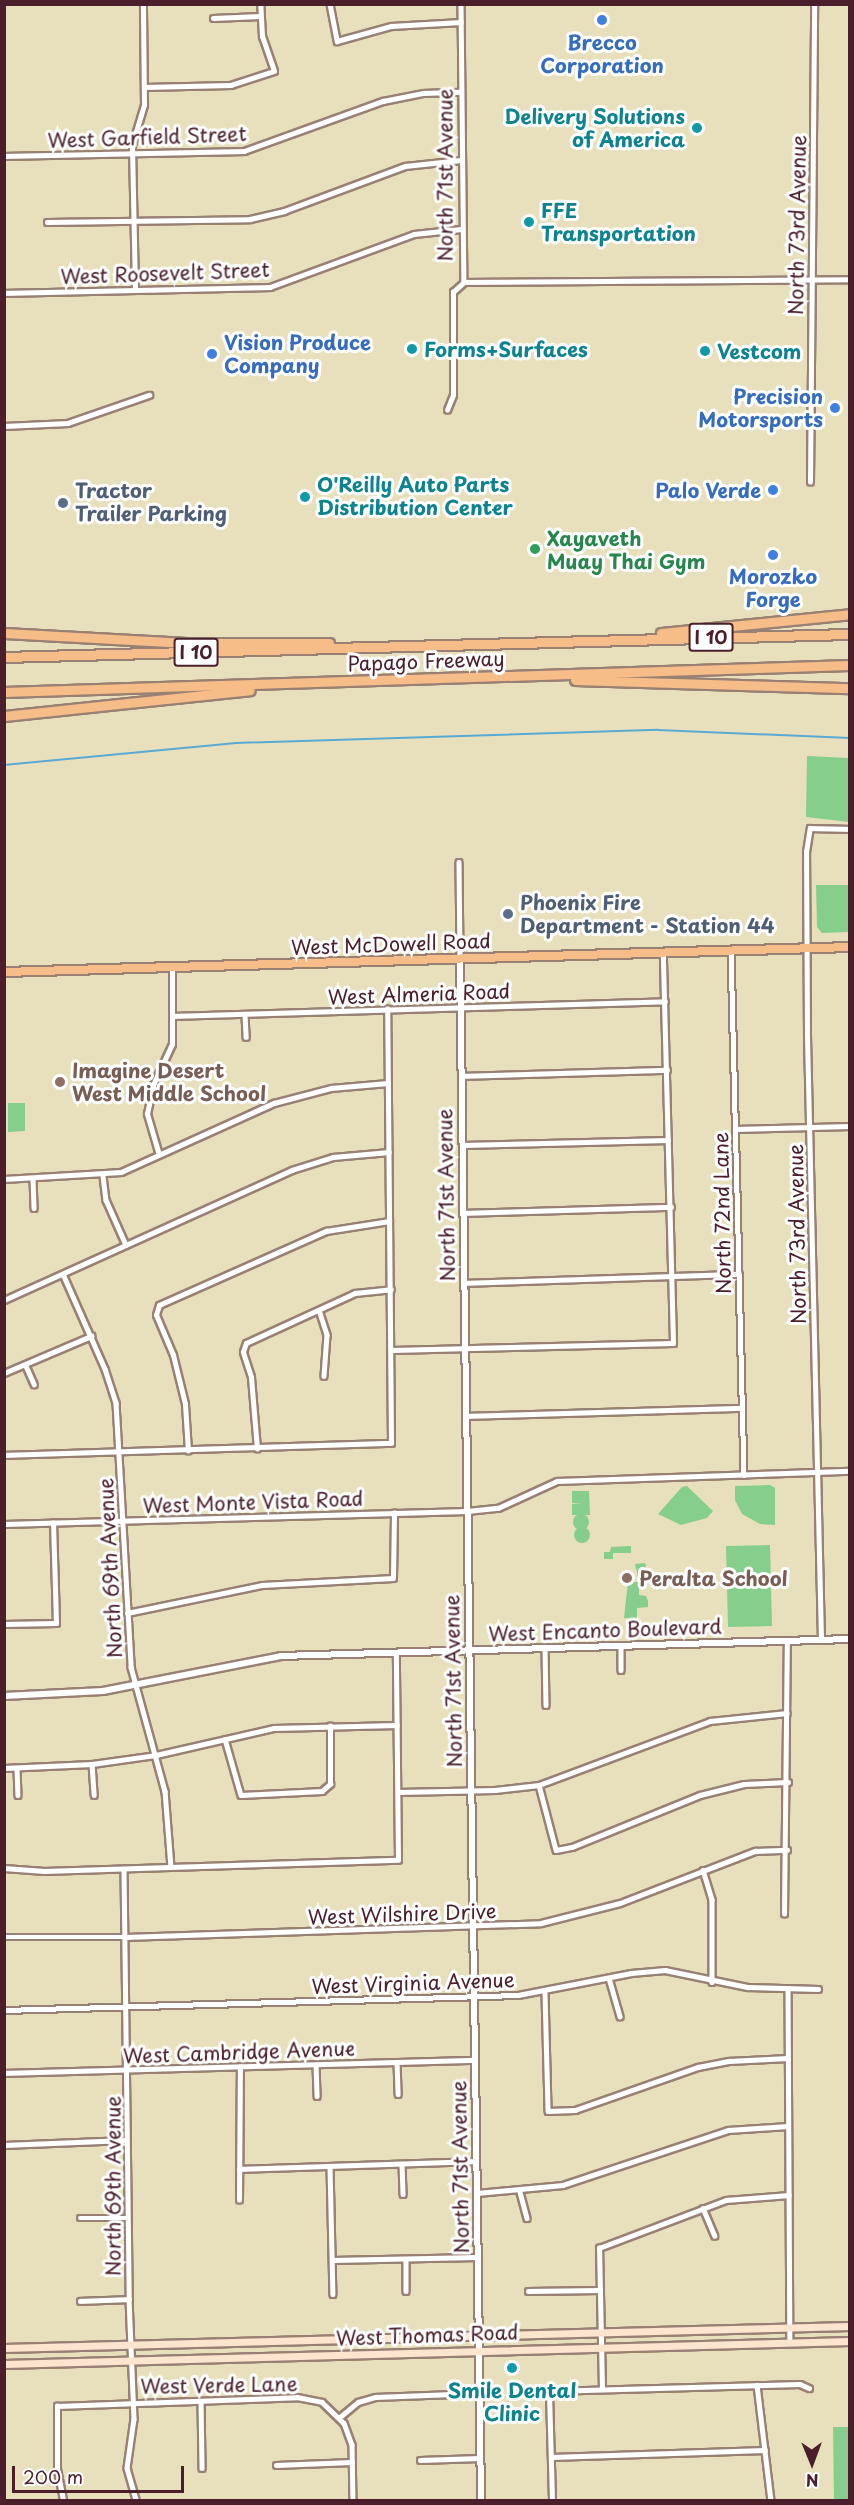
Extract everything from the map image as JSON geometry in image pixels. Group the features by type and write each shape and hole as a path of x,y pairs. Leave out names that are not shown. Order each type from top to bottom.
{"highway":[{"path":"572,641 849,614"},
{"path":"4,633 165,642 305,642 388,647"},
{"name":"Papago Freeway","path":"4,657 849,634"},
{"name":"Papago Freeway","path":"4,692 849,665"},
{"path":"498,676 849,688"},
{"path":"4,716 310,683"}],"main road":[{"name":"West McDowell Road","path":"4,972 849,947"},
{"name":"West Thomas Road","path":"4,2349 849,2326"},
{"path":"287,2341 288,2355"},
{"name":"West Thomas Road","path":"4,2364 849,2341"},
{"path":"174,2344 174,2359"}],"street":[{"path":"135,290 133,154 144,87 143,4"},
{"path":"144,87 231,85 274,70 264,44 260,4"},
{"path":"330,4 337,41 391,26 461,22"},
{"name":"North 71st Avenue","path":"447,410 453,395 453,292 464,282 461,229 462,4"},
{"name":"North 73rd Avenue","path":"810,482 814,4"},
{"path":"213,18 260,16"},
{"name":"West Garfield Street","path":"4,156 244,151 383,101 423,93 461,92"},
{"path":"46,222 134,222 261,217 394,169 461,160"},
{"name":"West Roosevelt Street","path":"4,292 270,287 414,234 461,229"},
{"path":"464,282 849,279"},
{"path":"4,426 68,423 149,395"},
{"name":"North 73rd Avenue","path":"822,1640 805,948 810,828 849,829"},
{"name":"North 71st Avenue","path":"459,862 481,2500"},
{"name":"North 72nd Lane","path":"730,950 744,1475"},
{"path":"392,1350 673,1343 663,952"},
{"path":"159,1155 148,1127 148,1103 172,1044 172,966"},
{"name":"West Almeria Road","path":"173,1016 665,1001"},
{"path":"4,1455 257,1449 391,1443 392,1350 387,1009"},
{"path":"245,1015 246,1037"},
{"path":"461,1076 667,1070"},
{"path":"4,1179 103,1176 159,1155 289,1098 331,1088 388,1083"},
{"path":"735,1129 849,1126"},
{"path":"462,1145 668,1140"},
{"path":"4,1300 315,1162 389,1152"},
{"path":"103,1176 106,1200 126,1245"},
{"path":"33,1178 34,1208"},
{"path":"463,1213 671,1207"},
{"path":"188,1451 181,1383 156,1309 326,1231 389,1221"},
{"name":"North 69th Avenue","path":"63,1274 91,1336 116,1403 127,1613 135,1685 156,1755 169,1821 171,1867"},
{"path":"464,1283 739,1274"},
{"path":"257,1449 255,1404 244,1346 355,1293 391,1289"},
{"path":"319,1310 327,1335 324,1376"},
{"path":"4,1373 26,1366 91,1336"},
{"path":"26,1366 34,1384"},
{"path":"466,1416 742,1408"},
{"name":"West Monte Vista Road","path":"4,1524 467,1512 498,1508 557,1481 849,1471"},
{"path":"127,1613 262,1585 393,1578 394,1513"},
{"path":"4,1624 56,1623 53,1523"},
{"name":"West Encanto Boulevard","path":"4,1696 87,1693 135,1685 252,1659 849,1639"},
{"path":"783,1914 788,1782 787,1641"},
{"path":"621,1646 621,1670"},
{"path":"545,1648 546,1705"},
{"path":"4,1868 44,1871 398,1860 396,1653"},
{"path":"398,1792 471,1791 539,1785 710,1721 787,1713"},
{"path":"4,1768 92,1764 156,1755 274,1728 397,1725"},
{"path":"225,1739 241,1795 328,1789 330,1726"},
{"path":"92,1764 94,1795"},
{"path":"17,1768 18,1795"},
{"path":"539,1785 556,1850 572,1847 700,1795 744,1784 788,1782"},
{"name":"West Wilshire Drive","path":"4,1937 125,1937 541,1923 576,1916 755,1851 787,1850"},
{"name":"North 69th Avenue","path":"124,1869 128,2070 126,2140 129,2299 134,2403 128,2468 136,2500"},
{"path":"703,1870 712,1900 712,1982"},
{"name":"West Virginia Avenue","path":"4,2010 545,1993 609,1978 665,1970 712,1982 818,1989"},
{"path":"609,1978 620,2016"},
{"path":"788,1988 790,2342"},
{"path":"545,1993 548,2111 575,2110 698,2067 729,2061 788,2058"},
{"name":"West Cambridge Avenue","path":"4,2073 475,2060"},
{"path":"397,2062 398,2094"},
{"path":"316,2064 317,2096"},
{"path":"239,2200 240,2067"},
{"path":"477,2193 520,2192 609,2172 728,2130 788,2126"},
{"path":"4,2145 126,2140"},
{"path":"239,2169 476,2161"},
{"path":"402,2164 403,2194"},
{"path":"330,2166 333,2294"},
{"path":"520,2192 527,2218"},
{"path":"602,2390 599,2248 726,2200 789,2195"},
{"path":"703,2208 715,2236"},
{"path":"80,2218 128,2218"},
{"path":"332,2260 477,2257"},
{"path":"406,2259 406,2291"},
{"path":"528,2291 600,2290"},
{"path":"80,2301 129,2299"},
{"path":"757,2385 771,2500"},
{"path":"552,2500 549,2391 757,2385 809,2388"},
{"path":"353,2500 350,2436 340,2417 358,2402 375,2397 479,2393"},
{"name":"West Verde Lane","path":"63,2500 57,2469 57,2406 306,2398 327,2405 340,2417"},
{"path":"201,2401 202,2468"},
{"path":"551,2457 765,2450"},
{"path":"420,2460 480,2458"},
{"path":"276,2465 352,2462"}],"green space":[{"path":"807,756 849,758 849,822 806,817"},
{"path":"816,885 849,885 849,932 822,933 817,927"},
{"path":"8,1103 25,1103 25,1131 8,1132"},
{"path":"770,1485 775,1488 775,1525 760,1524 742,1514 735,1500 735,1486"},
{"path":"687,1486 713,1511 707,1518 681,1525 658,1514 682,1487"},
{"path":"572,1491 589,1491 590,1515 572,1515 572,1504 583,1503 572,1503"},
{"path":"581,1514 587,1516 589,1522 587,1528 581,1530 575,1528 573,1522 575,1516"},
{"path":"579,1527 585,1527 590,1535 588,1541 579,1543 574,1538 574,1532"},
{"path":"770,1545 772,1626 728,1627 726,1546"},
{"path":"631,1546 631,1553 613,1553 613,1559 604,1559 604,1552 610,1552 611,1547"},
{"path":"645,1563 649,1580 639,1581 635,1564"},
{"path":"628,1582 639,1582 639,1595 646,1596 648,1601 648,1607 637,1608 637,1619 624,1618"},
{"path":"833,2427 849,2427 849,2500 834,2500"}],"waterway":[{"path":"4,765 236,743 658,730 850,738"}],"place":[{"name":"Brecco Corporation","path":"602,20"},
{"name":"Delivery Solutions of America","path":"697,128"},
{"name":"FFE Transportation","path":"529,222"},
{"name":"Forms+Surfaces","path":"412,349"},
{"name":"Vestcom","path":"705,351"},
{"name":"Vision Produce Company","path":"212,354"},
{"name":"Precision Motorsports","path":"835,408"},
{"name":"Palo Verde","path":"773,490"},
{"name":"O'Reilly Auto Parts Distribution Center","path":"305,497"},
{"name":"Tractor Trailer Parking","path":"63,503"},
{"name":"Xayaveth Muay Thai Gym","path":"535,549"},
{"name":"Morozko Forge","path":"773,555"},
{"name":"Phoenix Fire Department - Station 44","path":"508,914"},
{"name":"Imagine Desert West Middle School","path":"60,1082"},
{"name":"Peralta School","path":"627,1578"},
{"name":"Smile Dental Clinic","path":"512,2368"}]}
